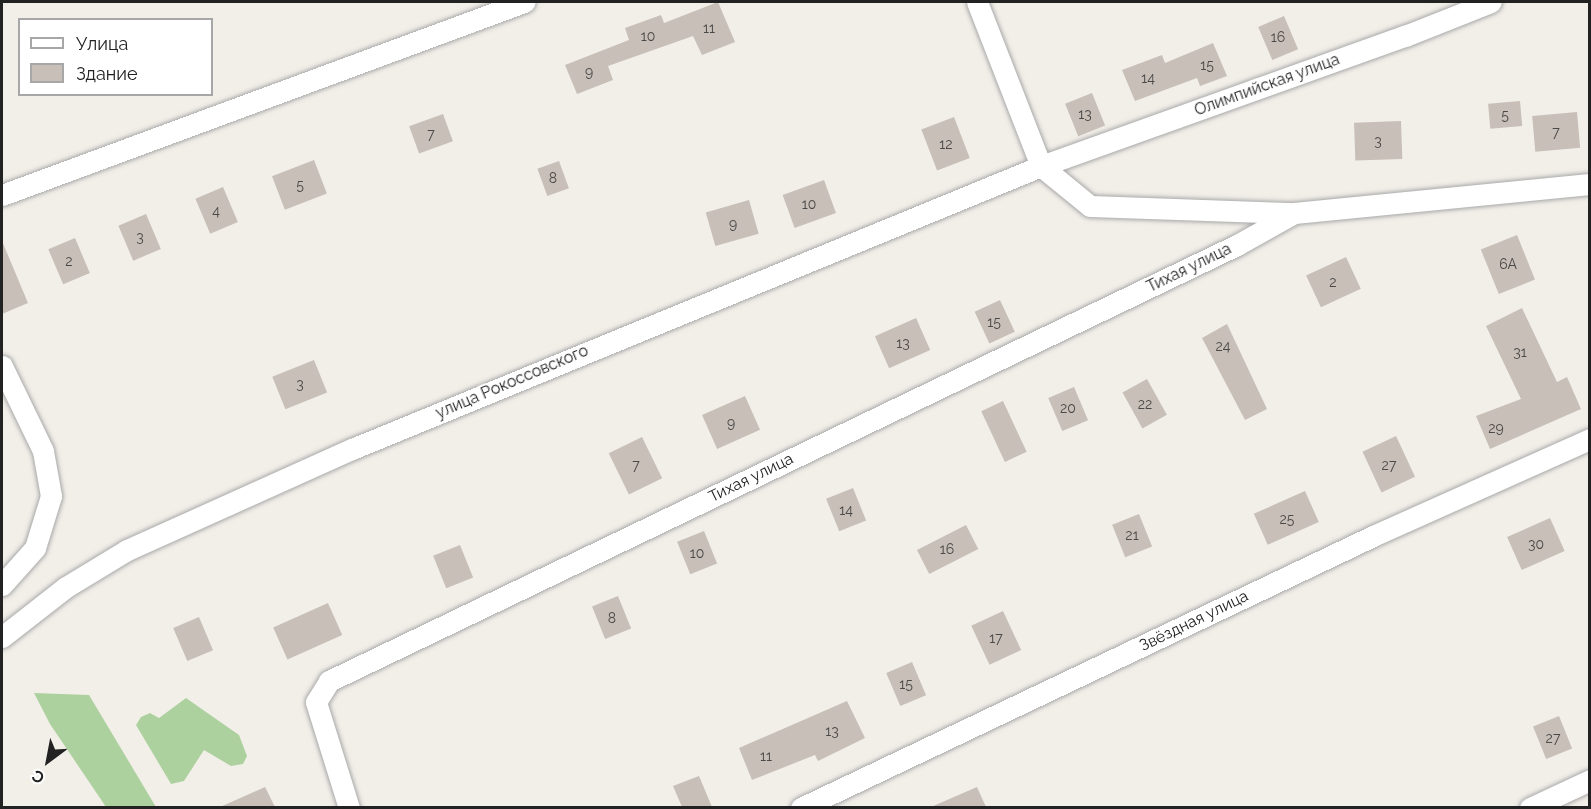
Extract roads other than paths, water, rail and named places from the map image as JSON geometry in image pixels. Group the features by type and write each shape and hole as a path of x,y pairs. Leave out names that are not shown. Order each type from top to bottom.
{"street":[{"path":"2,195 524,2"},
{"path":"977,2 1041,166 1090,206 1294,213 1590,184"},
{"name":"Олимпийская улица","path":"1041,166 1404,36 1491,2"},
{"name":"улица Рокоссовского","path":"2,637 66,587 127,550 363,444 1041,166"},
{"name":"Тихая улица","path":"349,807 316,702 329,681 1237,245 1294,213"},
{"path":"2,366 43,451 51,496 35,548 2,585"},
{"name":"Звёздная улица","path":"801,807 1362,541 1590,438"},
{"path":"1530,807 1590,780"}]}
